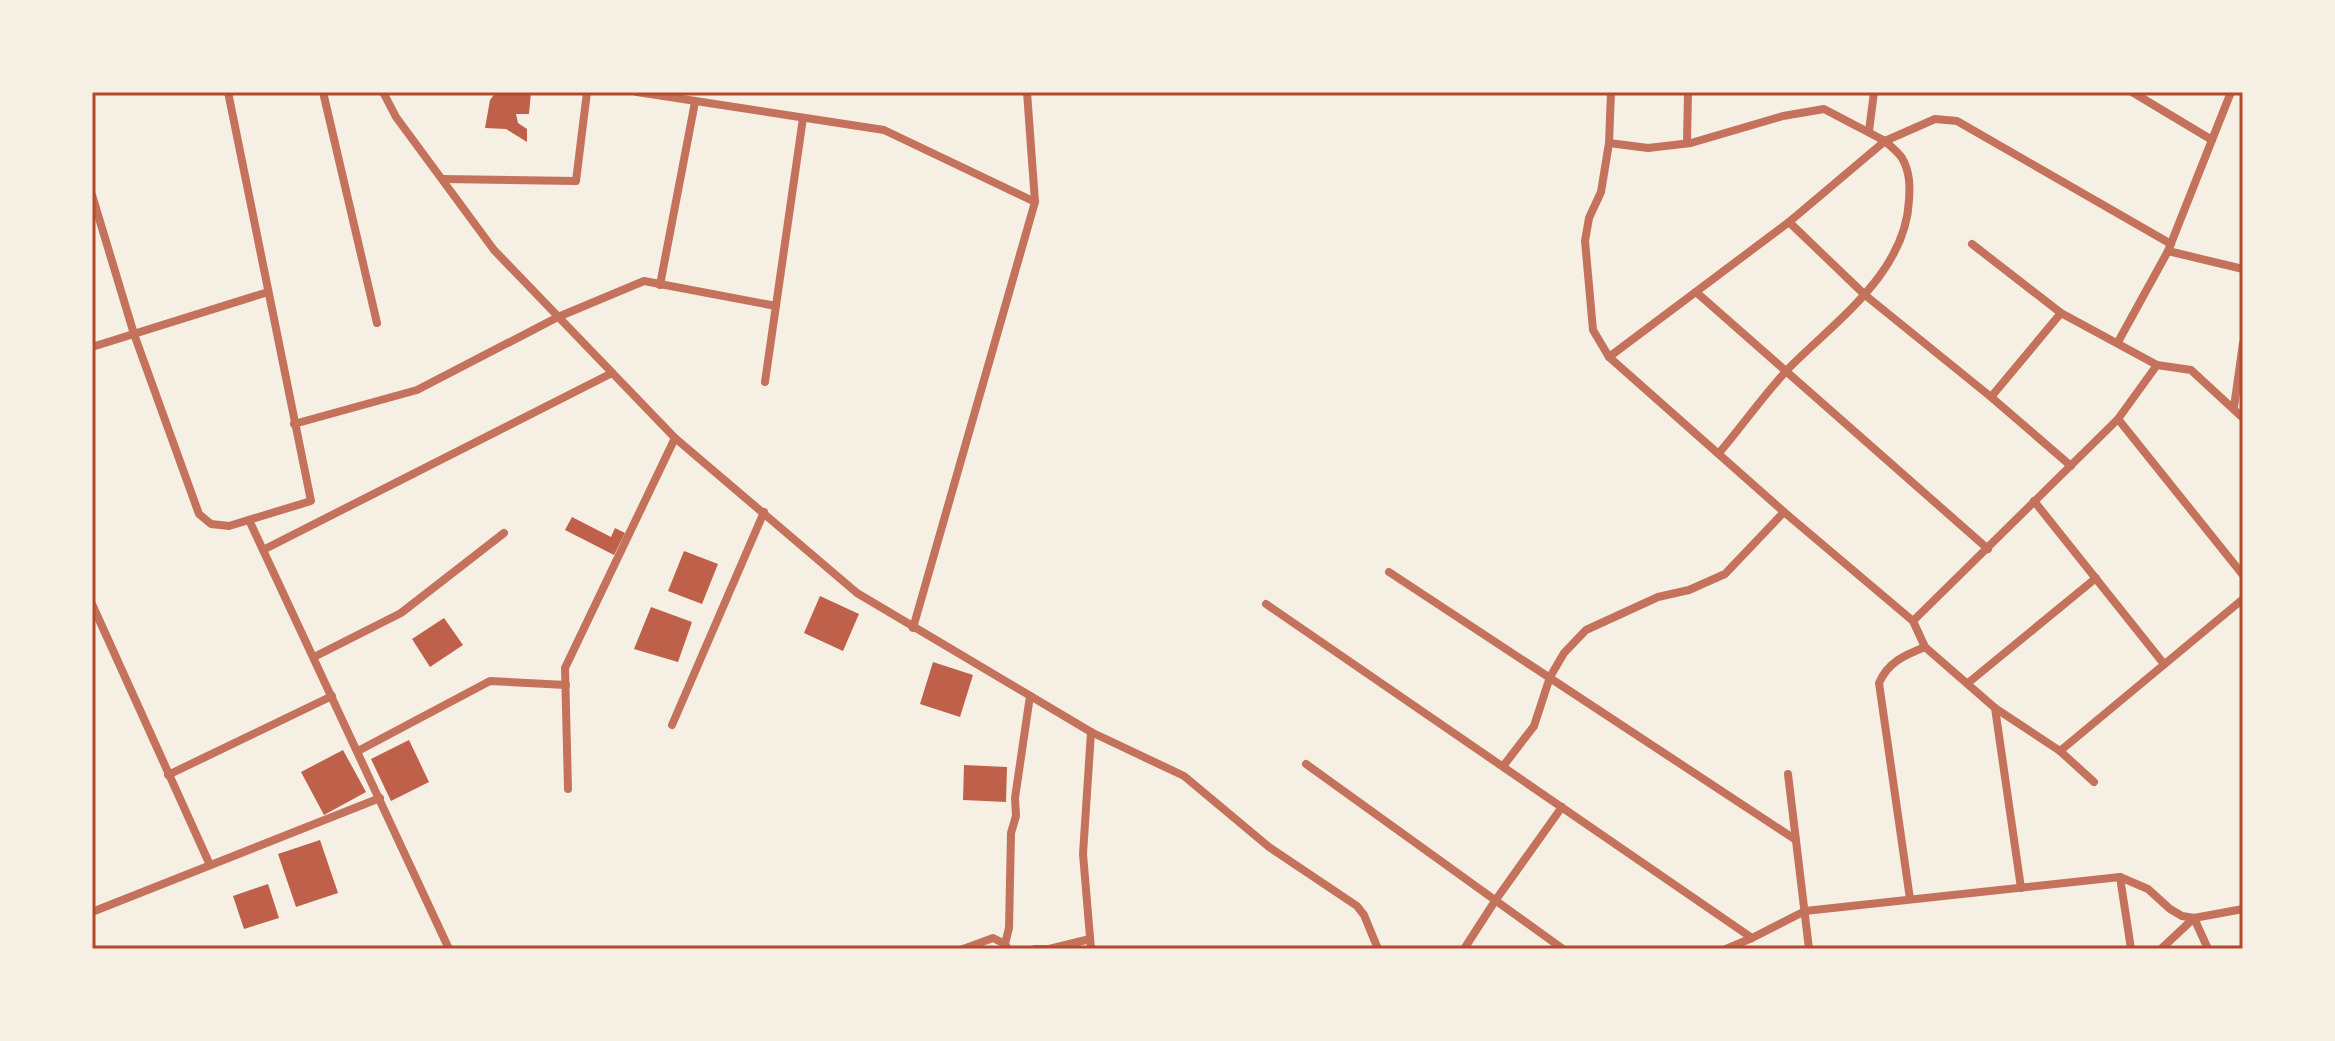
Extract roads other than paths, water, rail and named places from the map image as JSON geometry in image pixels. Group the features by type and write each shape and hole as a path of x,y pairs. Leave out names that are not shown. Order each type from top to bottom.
{"street":[{"path":"92,195 134,334 199,514 211,524 229,526 311,501 228,92"},
{"path":"323,92 377,323"},
{"path":"383,92 396,117 494,250 675,438 857,593 1091,732 1184,776 1269,847 1357,906 1378,949"},
{"path":"443,179 576,181 587,92"},
{"path":"637,92 884,130 1035,202"},
{"path":"913,628 1035,202 1027,92"},
{"path":"1611,92 1609,143 1601,192 1589,218 1585,241 1593,330 1609,357 1913,621 1925,647 1995,708 2060,751 2094,782"},
{"path":"1687,142 1688,92"},
{"path":"1869,131 1874,92"},
{"path":"2132,92 2212,140"},
{"path":"2118,342 2170,248 2231,92"},
{"path":"660,285 695,102"},
{"path":"1609,143 1648,148 1691,143 1783,116 1824,109 1885,141 1901,158 1910,179 1909,207 1902,235 1886,267 1865,295 1788,370 1719,453"},
{"path":"765,382 803,118"},
{"path":"1609,357 1789,222 1885,141 1935,119 1957,121 2170,248 2243,269"},
{"path":"1789,222 1865,295 2071,466"},
{"path":"1972,244 2061,313 2157,365 2191,370 2243,418"},
{"path":"294,424 417,390 558,317 644,281 776,306"},
{"path":"92,347 268,292"},
{"path":"1696,292 1988,549"},
{"path":"1991,397 2061,313"},
{"path":"2234,407 2243,343"},
{"path":"1913,621 2118,419 2157,365"},
{"path":"263,550 612,373"},
{"path":"2118,419 2243,575"},
{"path":"568,789 565,668 675,438"},
{"path":"2034,501 2164,664"},
{"path":"672,725 764,512"},
{"path":"1504,765 1534,726 1550,677 1564,653 1586,630 1658,597 1689,590 1725,574 1784,512"},
{"path":"249,520 449,949"},
{"path":"314,657 401,613 504,533"},
{"path":"1389,572 1796,840"},
{"path":"1968,683 2096,578"},
{"path":"2060,751 2243,599"},
{"path":"92,604 96,624 210,865"},
{"path":"1266,604 1752,938"},
{"path":"1910,899 1879,683 1885,670 1902,656 1925,647"},
{"path":"358,751 490,681 566,685"},
{"path":"168,775 332,696"},
{"path":"963,949 993,938 1006,946 1015,798 1030,696"},
{"path":"1995,708 2021,888"},
{"path":"1035,949 1090,944 1083,854 1091,732"},
{"path":"1306,764 1563,949"},
{"path":"1788,774 1809,949"},
{"path":"92,912 380,798"},
{"path":"1464,949 1562,807"},
{"path":"2120,877 2131,949"},
{"path":"1726,949 1805,911 2120,877 2148,889 2182,916 2194,918 2243,909"},
{"path":"2161,949 2194,918"},
{"path":"2194,918 2208,949"}]}
